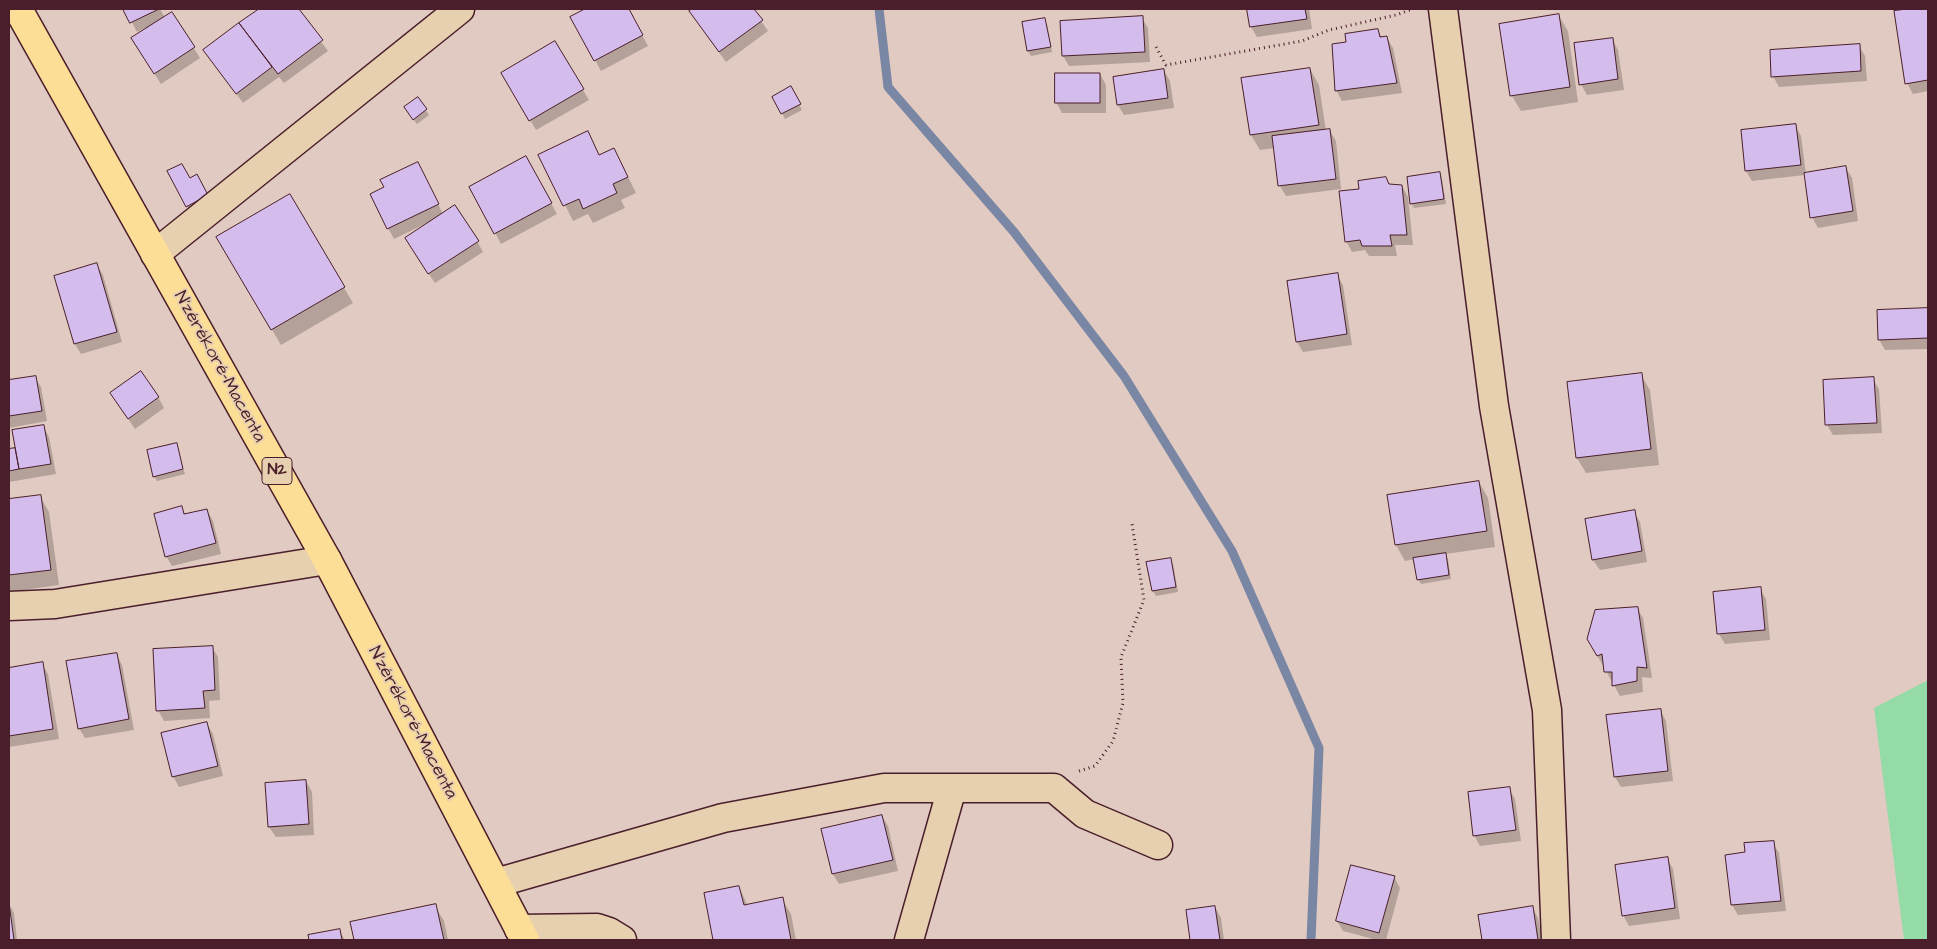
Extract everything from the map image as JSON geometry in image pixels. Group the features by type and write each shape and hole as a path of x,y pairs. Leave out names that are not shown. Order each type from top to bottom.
{"highway":[{"name":"N'zérékoré-Macenta","path":"18,9 327,560 522,934"}],"street":[{"path":"155,254 460,9"},
{"path":"1443,9 1494,406 1547,710 1556,940"},
{"path":"9,606 55,604 327,560"},
{"path":"496,883 722,818 884,788 1054,788 1085,814 1158,845"},
{"path":"909,940 952,788"},
{"path":"522,934 597,928 609,932 622,940"}],"path":[{"path":"1156,47 1166,65 1302,41 1330,30 1396,15 1413,9"},
{"path":"1054,788 1075,772 1095,766 1113,741 1123,703 1120,657 1144,600 1132,524"}],"green space":[{"path":"1928,680 1928,940 1904,940 1874,708"}],"building":[{"path":"123,9 159,9 130,23"},
{"path":"259,9 299,9 323,40 278,74 239,23"},
{"path":"585,9 629,9 643,35 594,61 570,17"},
{"path":"692,9 754,9 763,20 719,52 689,11"},
{"path":"1247,9 1305,9 1307,19 1250,27"},
{"path":"1928,9 1928,80 1905,84 1894,11"},
{"path":"172,12 195,47 154,74 131,38"},
{"path":"1559,14 1570,87 1510,96 1499,24"},
{"path":"1143,16 1145,52 1062,56 1060,21"},
{"path":"1045,18 1051,47 1027,51 1022,22"},
{"path":"239,23 272,67 236,94 203,50"},
{"path":"1378,29 1380,37 1387,36 1397,83 1335,91 1332,44 1346,42 1345,34"},
{"path":"1613,38 1618,79 1579,85 1574,43"},
{"path":"555,41 584,89 529,121 501,73"},
{"path":"1860,44 1861,71 1771,77 1770,50"},
{"path":"1310,68 1319,125 1250,135 1241,78"},
{"path":"1164,69 1168,98 1117,105 1113,77"},
{"path":"1055,73 1100,73 1100,103 1055,103"},
{"path":"791,86 801,104 781,114 772,97"},
{"path":"418,97 427,109 413,120 404,107"},
{"path":"1796,124 1801,165 1745,171 1741,130"},
{"path":"1330,129 1336,179 1278,186 1272,136"},
{"path":"588,131 599,155 614,148 628,177 613,184 617,193 583,209 579,199 563,206 538,155"},
{"path":"526,156 552,203 494,234 469,187"},
{"path":"418,162 439,204 387,229 370,194 384,187 380,180"},
{"path":"182,164 190,178 197,174 208,195 186,207 167,171"},
{"path":"1846,166 1853,211 1810,218 1804,173"},
{"path":"1440,172 1444,199 1410,204 1407,177"},
{"path":"1386,177 1389,184 1402,185 1407,235 1390,235 1392,246 1362,246 1360,240 1345,242 1339,191 1359,189 1358,181"},
{"path":"290,194 345,287 271,330 216,237"},
{"path":"455,205 479,241 428,274 405,238"},
{"path":"97,263 117,332 74,344 54,276"},
{"path":"1338,273 1347,334 1296,342 1287,281"},
{"path":"1928,308 1928,338 1878,340 1877,310"},
{"path":"141,371 159,397 128,419 110,393"},
{"path":"1642,373 1651,449 1576,458 1567,382"},
{"path":"36,376 42,411 9,416 9,380"},
{"path":"1874,377 1877,423 1825,425 1823,380"},
{"path":"44,425 51,464 19,469 12,430"},
{"path":"177,443 183,469 153,477 147,450"},
{"path":"15,448 19,469 9,471 9,449"},
{"path":"1479,481 1487,531 1395,545 1387,495"},
{"path":"41,495 51,570 9,575 9,499"},
{"path":"182,506 184,514 207,509 216,543 165,557 154,514"},
{"path":"1635,510 1642,551 1592,560 1585,519"},
{"path":"1446,553 1449,575 1417,580 1413,558"},
{"path":"1171,558 1176,587 1152,591 1146,562"},
{"path":"1761,587 1765,630 1717,634 1713,592"},
{"path":"1638,607 1647,668 1637,667 1637,681 1612,686 1612,672 1604,672 1602,654 1597,656 1587,639 1595,610"},
{"path":"213,646 215,690 203,691 205,708 156,711 153,649"},
{"path":"117,653 129,719 78,729 66,661"},
{"path":"43,662 53,729 9,736 9,668"},
{"path":"1661,709 1668,771 1614,777 1606,715"},
{"path":"207,722 218,766 172,777 161,733"},
{"path":"306,780 309,824 268,827 265,783"},
{"path":"1510,787 1516,830 1473,836 1468,792"},
{"path":"882,815 893,860 832,874 821,829"},
{"path":"1774,841 1781,901 1731,905 1725,855 1745,852 1744,843"},
{"path":"1668,857 1675,908 1622,916 1615,865"},
{"path":"1351,865 1395,876 1379,933 1336,921"},
{"path":"739,886 744,905 783,897 791,940 713,940 704,893"},
{"path":"9,903 14,940 9,940"},
{"path":"436,904 444,940 354,940 350,922"},
{"path":"1215,906 1220,940 1190,940 1186,910"},
{"path":"1533,906 1538,940 1482,940 1478,915"},
{"path":"340,929 342,940 309,940 308,935"}],"waterway":[{"path":"879,9 888,87 1014,232 1124,376 1232,551 1319,748 1311,940"}]}
